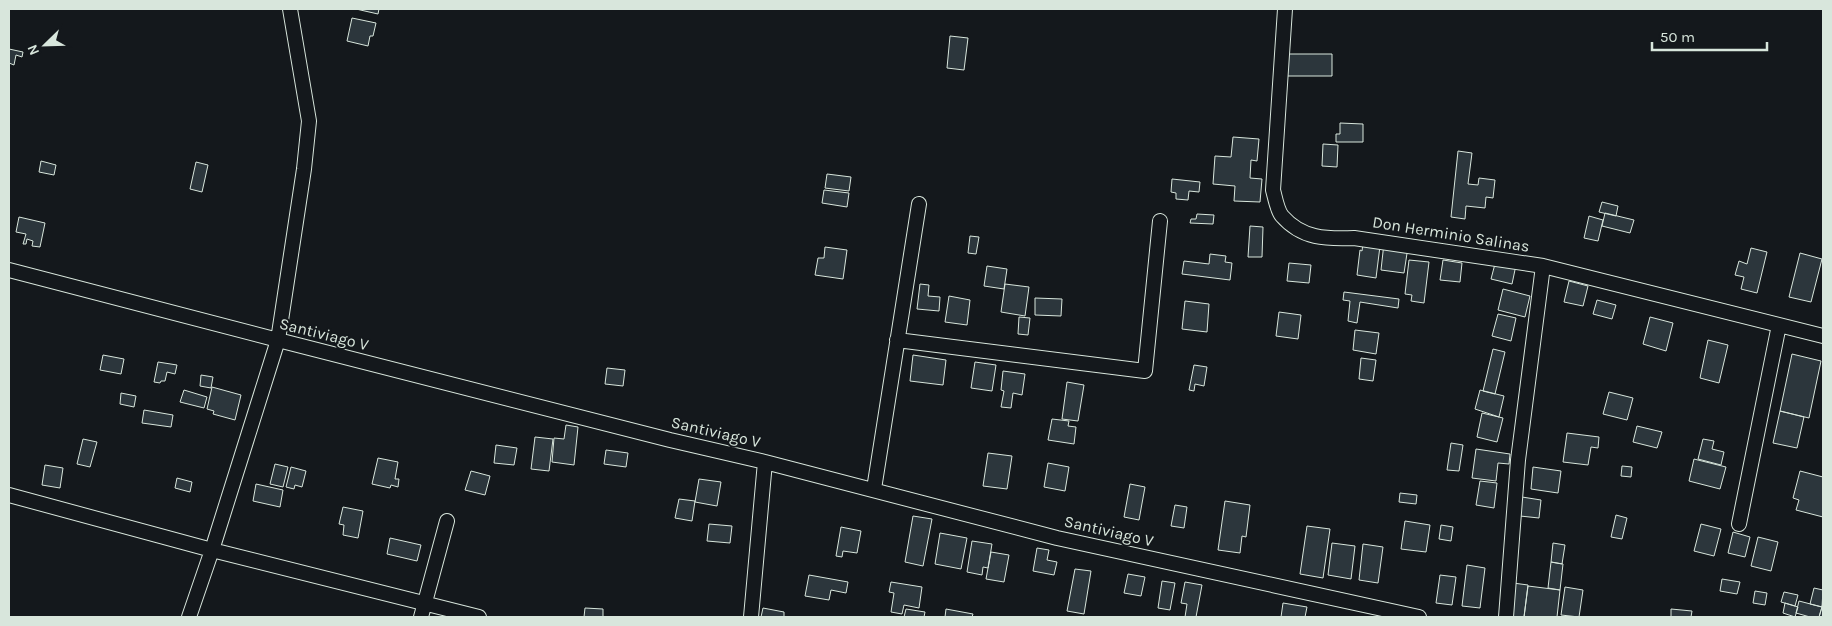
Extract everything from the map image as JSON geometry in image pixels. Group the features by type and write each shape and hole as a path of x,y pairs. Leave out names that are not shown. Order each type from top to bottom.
{"street":[{"path":"188,617 212,550 278,340 304,169 309,121 290,9"},
{"name":"Don Herminio Salinas","path":"1285,9 1273,190 1280,215 1303,233 1326,239 1354,238 1543,266 1823,335"},
{"path":"874,489 919,204"},
{"path":"897,340 1146,371 1160,221"},
{"path":"1506,617 1518,460 1543,266"},
{"name":"Santiviago V","path":"9,270 661,438 874,489 1057,538 1419,617"},
{"path":"1739,524 1779,324"},
{"path":"751,617 765,462"},
{"path":"9,495 212,550 479,617"},
{"path":"420,617 447,521"}],"building":[{"path":"356,9 379,9 378,14"},
{"path":"352,18 376,23 368,46 347,41"},
{"path":"950,36 968,38 964,70 947,68"},
{"path":"9,49 23,52 22,57 16,55 14,65 9,63"},
{"path":"1286,54 1332,54 1332,76 1286,76"},
{"path":"1340,123 1363,124 1363,142 1336,142 1336,134 1340,134"},
{"path":"1233,137 1259,139 1257,161 1251,160 1250,178 1262,179 1260,202 1234,201 1235,186 1213,184 1215,156 1231,157"},
{"path":"1323,144 1338,145 1337,167 1322,166"},
{"path":"1458,151 1472,153 1468,184 1478,185 1479,178 1495,180 1493,198 1486,197 1485,208 1466,206 1465,219 1451,217"},
{"path":"41,161 56,165 54,175 39,172"},
{"path":"196,162 208,165 202,192 190,189"},
{"path":"827,174 851,177 849,191 825,188"},
{"path":"1172,179 1200,182 1199,192 1189,191 1188,200 1176,199 1176,193 1171,192"},
{"path":"824,190 849,193 847,207 822,203"},
{"path":"1602,202 1618,206 1616,216 1599,212"},
{"path":"1605,213 1634,220 1630,233 1602,226"},
{"path":"1197,214 1214,215 1213,224 1190,223 1191,219 1196,219"},
{"path":"1589,216 1603,220 1598,241 1584,238"},
{"path":"19,217 45,223 40,247 32,246 33,241 27,239 26,244 23,244 26,234 16,232"},
{"path":"1250,226 1263,227 1262,257 1248,257"},
{"path":"970,236 979,237 976,254 968,253"},
{"path":"1363,243 1380,246 1376,278 1357,275 1360,250 1362,251"},
{"path":"1384,243 1408,247 1404,273 1381,270"},
{"path":"825,247 847,250 843,279 815,275 818,258 824,258"},
{"path":"1751,248 1767,252 1757,293 1741,289 1744,277 1735,275 1739,261 1747,264"},
{"path":"1800,253 1822,259 1811,302 1789,297"},
{"path":"1210,254 1226,256 1225,262 1232,263 1230,280 1182,274 1184,261 1209,264"},
{"path":"1409,260 1429,262 1424,303 1411,301 1412,295 1405,294"},
{"path":"1443,260 1462,263 1460,282 1440,280"},
{"path":"1496,260 1516,265 1512,284 1491,279"},
{"path":"1289,263 1311,265 1309,283 1287,281"},
{"path":"987,266 1007,269 1004,289 984,286"},
{"path":"1569,281 1588,286 1583,306 1564,302"},
{"path":"920,284 929,285 928,296 940,297 939,311 917,309"},
{"path":"1005,284 1029,287 1025,316 1001,312"},
{"path":"1503,289 1530,296 1525,317 1498,310"},
{"path":"1344,292 1399,299 1398,308 1360,302 1357,323 1348,321 1350,301 1343,300"},
{"path":"949,296 970,300 967,325 945,322"},
{"path":"1035,298 1062,299 1061,316 1035,315"},
{"path":"1597,300 1616,305 1612,319 1593,314"},
{"path":"1185,301 1209,304 1207,332 1182,329"},
{"path":"1279,312 1301,315 1298,339 1276,336"},
{"path":"1498,314 1516,318 1511,341 1492,336"},
{"path":"1019,317 1030,318 1028,335 1018,334"},
{"path":"1650,317 1673,323 1666,351 1643,344"},
{"path":"1355,330 1379,333 1376,354 1353,350"},
{"path":"1708,340 1728,345 1719,383 1700,378"},
{"path":"1493,349 1505,352 1495,394 1483,391"},
{"path":"1792,354 1821,361 1809,418 1780,411"},
{"path":"103,355 124,359 121,374 100,370"},
{"path":"913,355 946,360 943,385 910,381"},
{"path":"1361,358 1376,360 1373,381 1359,379"},
{"path":"158,362 177,365 175,374 167,372 165,381 160,383 154,382"},
{"path":"975,362 996,365 992,391 971,388"},
{"path":"1194,365 1207,367 1204,386 1195,384 1194,391 1189,390"},
{"path":"607,368 625,370 623,386 605,384"},
{"path":"1003,371 1025,374 1022,395 1013,393 1011,408 1001,407 1004,391 1001,390"},
{"path":"201,375 213,377 211,388 200,386"},
{"path":"1067,382 1084,385 1078,421 1062,419"},
{"path":"212,387 241,395 235,420 213,414 214,411 207,409"},
{"path":"184,390 207,397 204,408 180,402"},
{"path":"1480,390 1504,396 1499,417 1475,409"},
{"path":"1609,392 1633,398 1627,420 1603,414"},
{"path":"121,393 136,396 134,407 120,404"},
{"path":"144,410 173,415 171,427 142,423"},
{"path":"1780,411 1804,417 1797,448 1773,443"},
{"path":"1482,413 1503,418 1497,442 1477,437"},
{"path":"1052,419 1069,421 1068,426 1076,427 1074,444 1048,440"},
{"path":"566,425 578,427 574,465 552,462 554,438 564,439"},
{"path":"1637,426 1662,432 1657,448 1633,442"},
{"path":"1567,433 1599,437 1598,448 1591,447 1588,465 1563,462"},
{"path":"535,437 553,439 549,471 531,469"},
{"path":"83,439 97,442 90,467 77,464"},
{"path":"1703,439 1714,441 1712,449 1724,452 1721,465 1698,459"},
{"path":"1451,443 1463,445 1459,471 1447,470"},
{"path":"496,445 517,448 514,465 494,463"},
{"path":"1476,449 1510,454 1509,464 1498,463 1496,481 1472,478"},
{"path":"606,450 628,453 626,467 604,464"},
{"path":"988,453 1012,456 1007,489 983,486"},
{"path":"378,458 398,462 395,479 399,479 398,487 391,485 390,488 372,484"},
{"path":"1694,459 1726,467 1720,489 1689,481"},
{"path":"1048,463 1069,467 1065,491 1044,487"},
{"path":"275,464 288,467 283,487 270,484"},
{"path":"45,465 63,468 60,488 42,485"},
{"path":"1622,466 1632,467 1631,477 1621,476"},
{"path":"291,467 306,471 302,487 295,485 294,489 286,487"},
{"path":"1533,467 1561,471 1558,493 1531,489"},
{"path":"471,471 490,476 485,495 465,490"},
{"path":"1800,471 1823,477 1823,517 1796,510 1799,500 1793,498"},
{"path":"177,478 192,482 190,492 175,488"},
{"path":"699,479 721,482 717,506 695,502"},
{"path":"1480,481 1497,483 1494,508 1476,505"},
{"path":"256,484 283,490 280,507 253,501"},
{"path":"1130,484 1145,487 1139,520 1124,517"},
{"path":"1400,493 1417,495 1416,504 1399,502"},
{"path":"1522,497 1541,500 1539,518 1520,516"},
{"path":"679,499 695,501 692,521 675,518"},
{"path":"1225,501 1250,505 1246,537 1242,536 1240,553 1218,550"},
{"path":"1175,505 1187,507 1184,528 1171,526"},
{"path":"343,507 363,511 358,538 343,535 344,525 339,524"},
{"path":"1616,515 1627,518 1622,539 1611,537"},
{"path":"913,516 932,519 923,566 905,562"},
{"path":"1405,521 1430,525 1426,552 1401,549"},
{"path":"709,524 732,526 730,543 707,541"},
{"path":"1701,524 1721,529 1714,556 1694,551"},
{"path":"1441,525 1453,527 1451,541 1439,539"},
{"path":"1307,526 1330,529 1323,578 1300,574"},
{"path":"841,527 861,531 857,553 843,551 842,557 836,556"},
{"path":"1733,532 1750,537 1745,557 1728,553"},
{"path":"940,533 967,538 961,569 935,564"},
{"path":"1758,537 1778,542 1771,571 1751,566"},
{"path":"390,538 421,545 417,561 387,554"},
{"path":"972,541 992,544 988,568 983,567 982,575 967,572"},
{"path":"1332,543 1355,546 1351,579 1328,575"},
{"path":"1553,543 1565,545 1562,564 1551,562"},
{"path":"1363,544 1383,547 1378,583 1359,580"},
{"path":"1037,548 1049,550 1047,560 1057,562 1054,575 1033,571"},
{"path":"991,552 1009,555 1004,582 986,579"},
{"path":"1551,562 1563,564 1560,590 1548,588"},
{"path":"1467,565 1485,568 1480,608 1462,606"},
{"path":"1075,569 1091,571 1084,614 1067,611"},
{"path":"1128,574 1145,577 1141,596 1124,593"},
{"path":"809,575 848,582 846,593 831,590 829,600 805,596"},
{"path":"1440,575 1456,577 1452,605 1436,603"},
{"path":"1722,579 1740,582 1737,594 1720,591"},
{"path":"1162,581 1175,583 1170,610 1158,608"},
{"path":"891,582 922,587 919,608 904,605 902,614 891,612 894,593 889,592"},
{"path":"1185,582 1202,585 1196,617 1185,617 1187,604 1181,603"},
{"path":"1513,583 1528,585 1524,617 1513,617"},
{"path":"1528,586 1560,590 1557,617 1524,617"},
{"path":"1565,587 1583,590 1579,617 1561,615"},
{"path":"1814,588 1823,590 1822,607 1810,604"},
{"path":"1755,591 1767,593 1765,605 1753,603"},
{"path":"1784,592 1798,595 1795,606 1781,602"},
{"path":"1799,601 1822,607 1819,617 1810,617 1796,613"},
{"path":"1823,602 1823,617 1819,617 1822,607"},
{"path":"1283,603 1307,607 1305,617 1281,617"},
{"path":"1785,603 1798,607 1795,617 1783,613"},
{"path":"585,608 603,609 603,617 584,617"},
{"path":"763,608 784,612 784,617 761,617"},
{"path":"906,609 925,612 924,617 904,617"},
{"path":"946,609 973,614 972,617 945,617"},
{"path":"1671,609 1692,611 1691,617 1671,617"}]}
